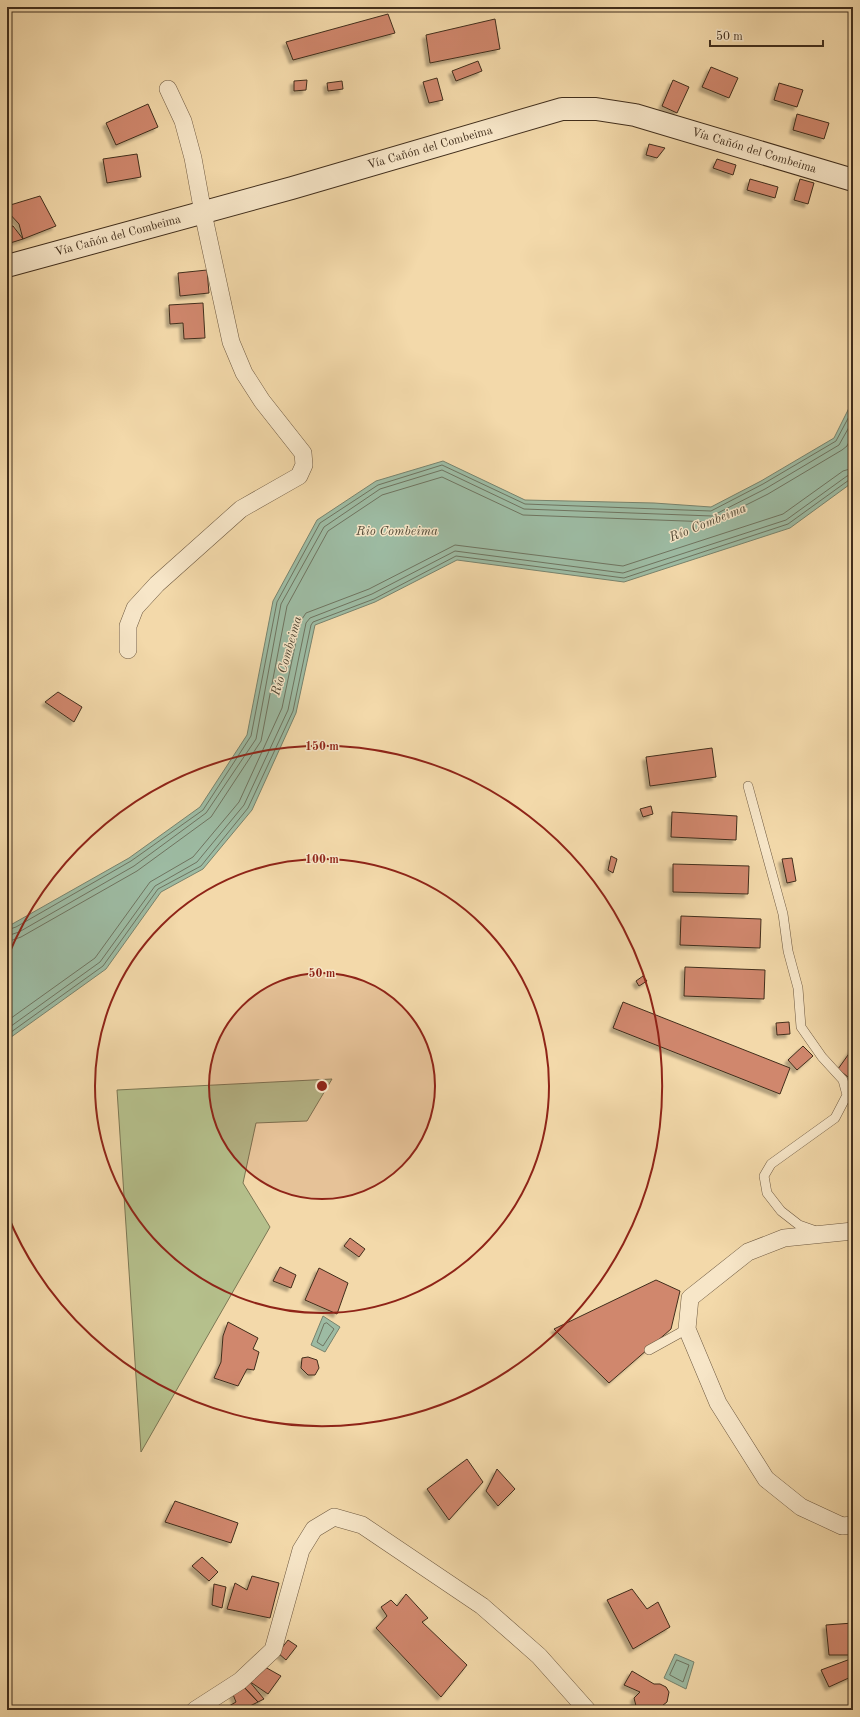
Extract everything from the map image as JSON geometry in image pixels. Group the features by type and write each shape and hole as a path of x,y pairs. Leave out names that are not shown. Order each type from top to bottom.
{"street":[{"path":"128,650 128,626 135,608 157,584 241,509 299,476 304,465 303,453 262,402 244,373 231,342 203,213 193,158 183,121 168,89"},
{"name":"Vía Cañón del Combeima","path":"7,266 203,213 562,109 596,109 635,115 853,180"},
{"path":"853,1231 784,1238 748,1252 690,1298 687,1329 718,1403 766,1480 801,1507 842,1526 853,1525"},
{"path":"195,1710 240,1680 273,1650 302,1550 314,1529 334,1517 362,1526 482,1606 539,1656 587,1710"}],"lane":[{"path":"748,786 783,914 788,951 798,988 801,1027 822,1057 843,1080 847,1094 835,1118 771,1164 764,1176 767,1193 782,1211 799,1225 822,1233"},
{"path":"649,1350 687,1329"}],"shaded area":[{"path":"332,1079 307,1121 256,1123 243,1183 270,1227 141,1452 117,1090"}],"water":[{"name":"Rio Combeima","path":"853,400 853,482 790,528 624,582 457,560 375,602 315,625 296,713 252,810 203,869 161,892 106,969 7,1040 7,927 129,858 200,807 247,735 273,601 317,520 376,481 443,461 525,500 654,503 711,507 761,481 834,438"},
{"path":"323,1316 340,1327 325,1352 311,1345"},
{"path":"675,1654 694,1662 686,1689 664,1678"}],"building":[{"path":"388,14 395,33 293,60 286,42"},
{"path":"495,19 500,49 430,63 426,35"},
{"path":"478,61 482,71 456,81 452,71"},
{"path":"711,67 738,78 729,98 702,87"},
{"path":"437,78 443,100 429,103 423,82"},
{"path":"307,80 306,90 294,91 294,81"},
{"path":"673,80 689,87 677,113 662,106"},
{"path":"342,81 343,89 328,91 327,83"},
{"path":"779,83 803,90 797,107 774,100"},
{"path":"148,104 158,127 116,145 106,123"},
{"path":"797,114 829,123 824,139 793,130"},
{"path":"649,144 665,148 657,158 646,155"},
{"path":"137,154 141,177 107,183 103,159"},
{"path":"717,159 736,165 733,175 713,168"},
{"path":"750,179 778,187 775,198 747,190"},
{"path":"800,179 814,183 808,204 794,200"},
{"path":"40,196 56,226 23,239 19,224 7,211 7,206"},
{"path":"7,226 13,226 23,239 7,244"},
{"path":"207,270 209,293 180,296 178,273"},
{"path":"203,303 205,338 184,339 183,323 170,324 169,305"},
{"path":"58,692 82,707 74,722 45,702"},
{"path":"712,748 716,777 650,786 646,757"},
{"path":"7,758 11,768 7,770"},
{"path":"651,806 653,814 643,817 640,809"},
{"path":"672,812 737,816 736,840 671,837"},
{"path":"611,856 617,859 613,873 608,870"},
{"path":"792,858 796,881 787,883 782,859"},
{"path":"673,864 749,866 748,894 673,892"},
{"path":"681,916 761,919 760,948 680,945"},
{"path":"685,967 765,970 764,999 684,996"},
{"path":"643,976 647,981 639,986 636,981"},
{"path":"623,1002 790,1068 780,1094 613,1028"},
{"path":"789,1022 790,1034 777,1035 776,1023"},
{"path":"803,1046 813,1056 797,1070 788,1060"},
{"path":"853,1048 853,1081 838,1069"},
{"path":"350,1238 365,1249 359,1257 344,1246"},
{"path":"280,1267 296,1275 291,1288 273,1281"},
{"path":"319,1268 348,1283 337,1314 305,1300"},
{"path":"656,1280 680,1291 671,1329 609,1383 554,1329"},
{"path":"228,1322 258,1338 253,1349 259,1352 254,1370 247,1369 238,1386 214,1378 221,1362 223,1336"},
{"path":"308,1357 317,1360 319,1368 315,1375 308,1375 301,1368 302,1358"},
{"path":"467,1459 483,1482 449,1520 427,1489"},
{"path":"497,1469 515,1489 498,1506 486,1491"},
{"path":"175,1501 238,1523 231,1543 165,1522"},
{"path":"202,1557 218,1572 209,1581 192,1566"},
{"path":"252,1576 279,1583 270,1618 227,1609 235,1583 247,1590"},
{"path":"214,1584 226,1587 222,1608 212,1605"},
{"path":"632,1589 647,1609 658,1602 670,1627 633,1649 607,1600"},
{"path":"406,1594 428,1618 422,1622 467,1665 441,1697 376,1628 387,1616 381,1607 391,1600 397,1606"},
{"path":"853,1623 853,1655 829,1655 826,1625"},
{"path":"288,1640 297,1646 286,1660 278,1653"},
{"path":"853,1658 853,1676 829,1687 821,1670"},
{"path":"265,1667 281,1676 268,1694 249,1681"},
{"path":"632,1671 654,1684 660,1684 666,1687 669,1692 667,1702 658,1709 637,1710 634,1698 640,1692 624,1685"},
{"path":"249,1681 264,1699 258,1702 243,1686"},
{"path":"243,1686 258,1702 248,1707 249,1710 222,1710 236,1702 232,1692"}],"water label":[{"name":"Río Combeima","path":"708,523"},
{"name":"Río Combeima","path":"287,656"}]}
